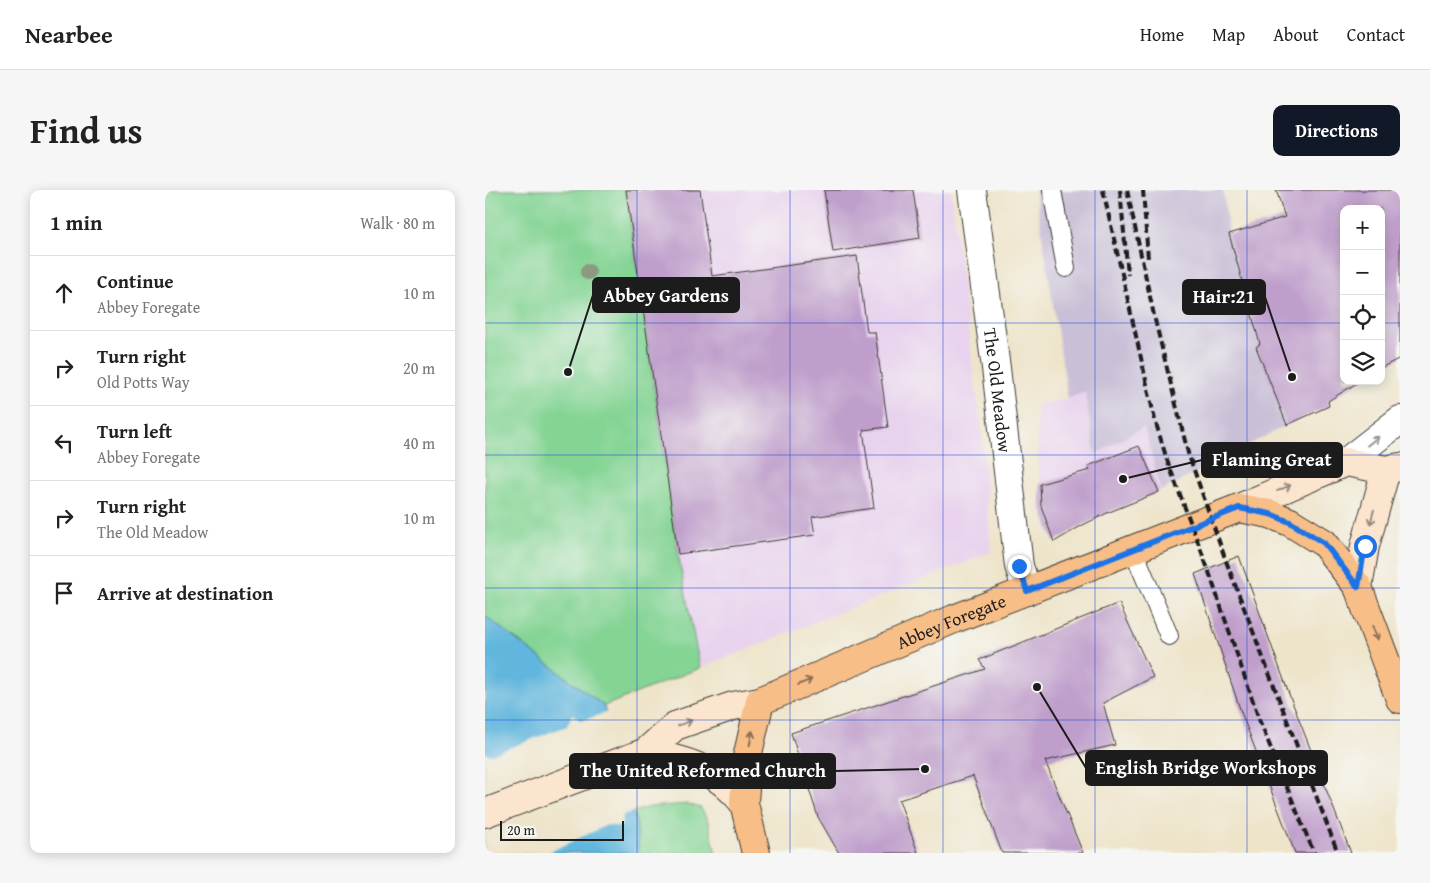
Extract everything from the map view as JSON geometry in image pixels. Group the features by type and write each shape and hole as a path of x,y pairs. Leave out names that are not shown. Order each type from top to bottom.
{"main road":[{"name":"Abbey Foregate","path":"760,701 954,619 1239,508"},
{"path":"1239,508 1270,514 1290,522 1324,543 1358,587 1400,699"},
{"path":"756,853 744,803 747,758 760,701"}],"street":[{"name":"The Old Meadow","path":"972,190 996,368 1019,566 1027,591"},
{"name":"Abbey Foregate","path":"1239,508 1346,462 1400,420"},
{"path":"1346,462 1393,469 1365,546 1358,587"},
{"name":"Abbey Foregate","path":"643,753 675,726 733,706 760,701"},
{"path":"485,813 643,753 703,768 731,787 744,803"}],"lane":[{"path":"1052,190 1066,268"},
{"path":"1133,549 1169,636"}],"shaded area":[{"path":"626,190 951,190 981,423 991,552 700,668 678,554"},
{"path":"1035,190 1223,190 1229,234 1262,343 1256,347 1287,425 1161,491 1144,427 1095,454 1085,391 1068,399"},
{"path":"1085,391 1095,454 1144,427 1161,491 1107,513 1063,536 1050,531 1041,506 1036,405 1068,399"}],"green space":[{"path":"485,190 626,190 678,554 700,668 604,706 485,616"},
{"path":"687,804 701,808 708,821 716,853 639,853 633,812 649,807"}],"water":[{"path":"485,616 604,706 636,823 639,853 485,853"}],"pier":[{"path":"608,712 635,811 623,815 621,827 607,825 547,853 485,853 485,753 491,755 567,726 572,714 581,721"}],"building":[{"path":"626,190 700,190 712,276 857,256 867,332 875,332 888,427 863,430 874,508 812,517 815,535 678,554"},
{"path":"824,190 913,190 920,238 833,252"},
{"path":"1276,190 1400,190 1400,358 1385,366 1385,205 1340,205 1340,385 1354,385 1328,401 1329,406 1287,425 1256,347 1260,344 1229,234 1285,217"},
{"path":"1139,446 1159,492 1107,513 1054,542 1041,506 1040,484 1090,470 1088,466"},
{"path":"1239,556 1289,694 1351,853 1295,853 1241,712 1195,574"},
{"path":"1119,603 1153,677 1103,703 1115,745 1045,761 1083,853 1002,853 973,776 899,800 918,853 839,853 818,817 791,733 985,669 979,660"}],"railway":[{"path":"1103,190 1155,420 1167,460 1208,569 1260,722 1314,853"},
{"path":"1120,190 1128,275"},
{"path":"1127,190 1155,320 1188,453 1226,561 1338,853"},
{"path":"1143,190 1148,259"}],"place":[{"name":"Abbey Gardens","path":"568,372"},
{"name":"Hair:21","path":"1292,377"},
{"name":"Flaming Great","path":"1123,479"},
{"name":"English Bridge Workshops","path":"1037,687"},
{"name":"The United Reformed Church","path":"925,769"}],"route":[{"path":"1019,566 1027,591 1239,508 1270,514 1290,522 1324,543 1358,587 1365,546"}]}
